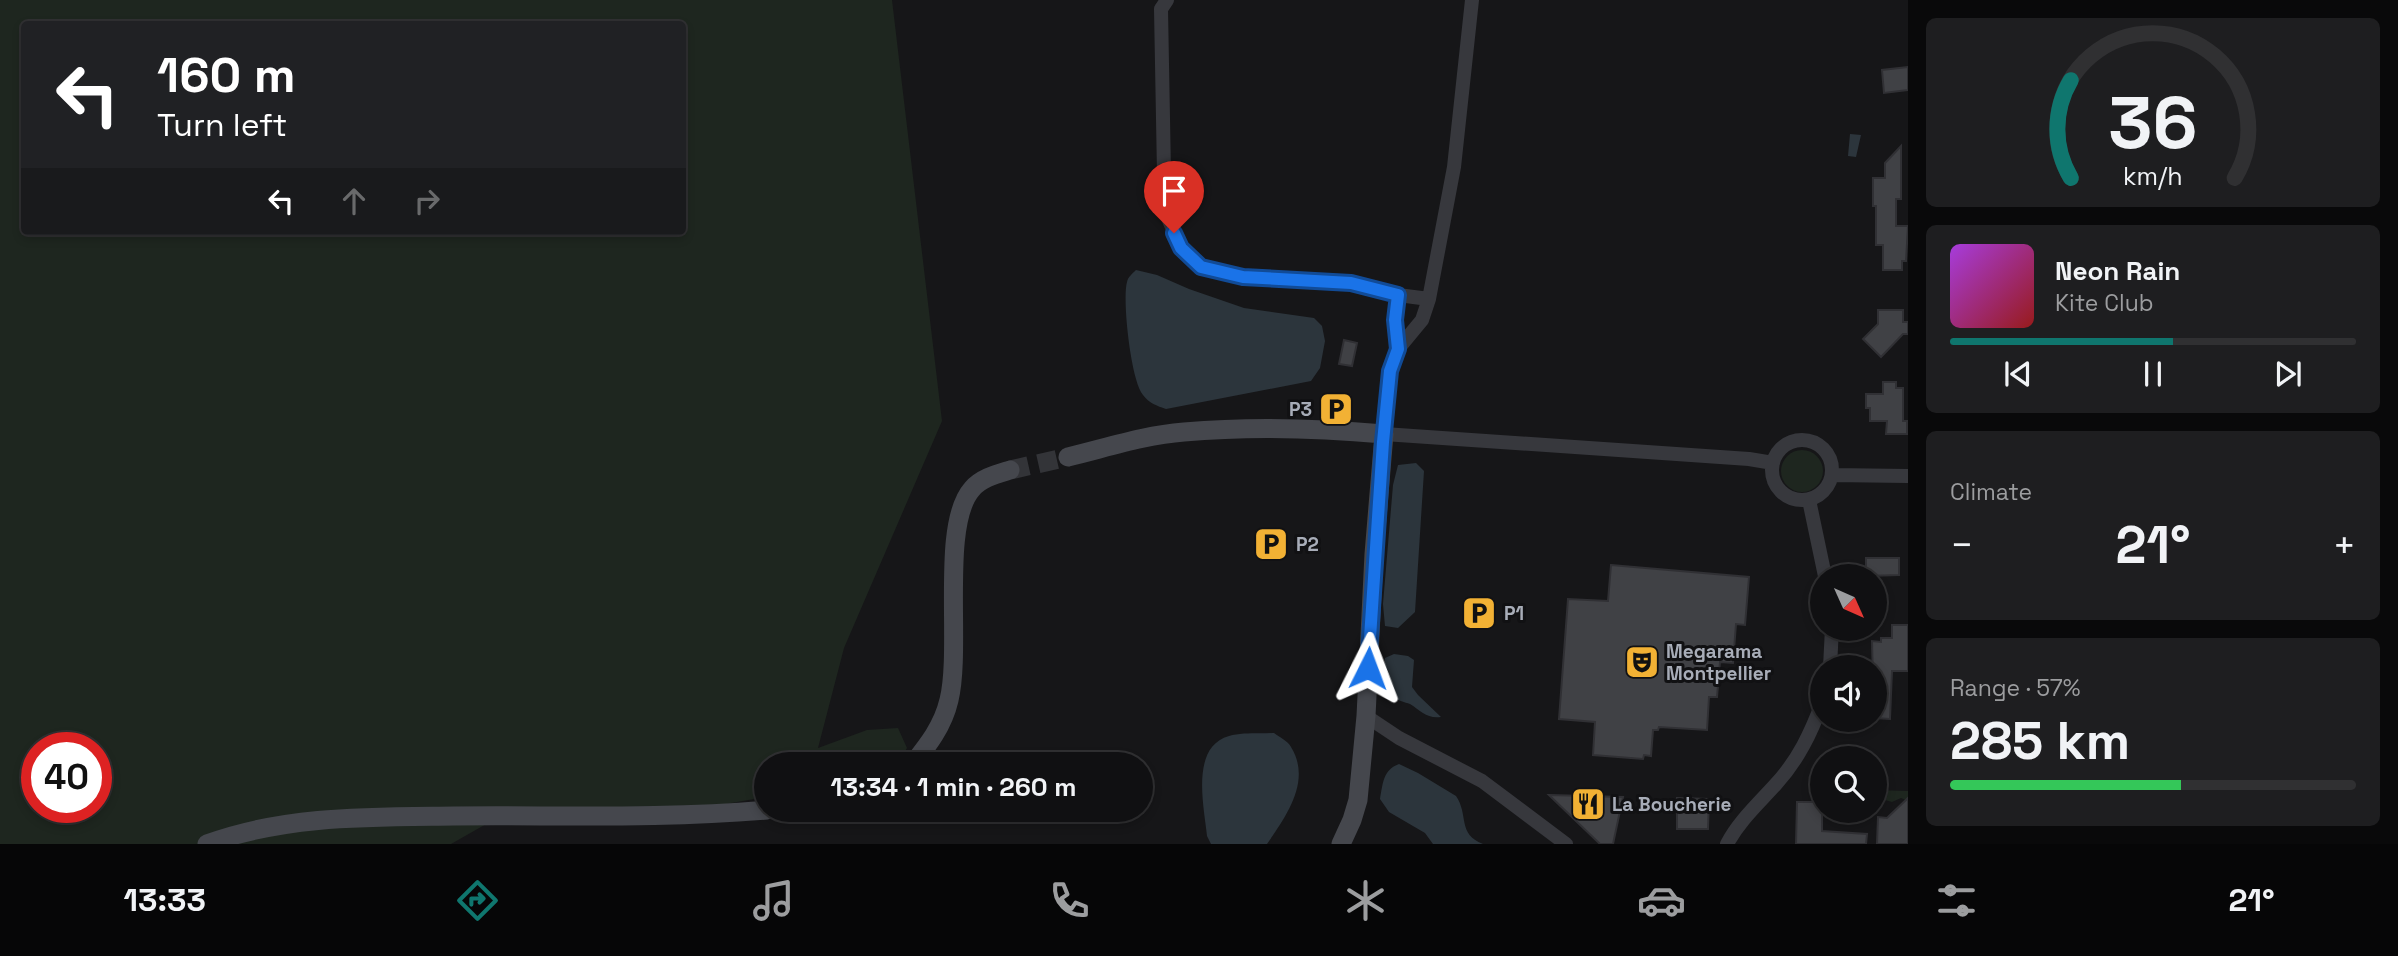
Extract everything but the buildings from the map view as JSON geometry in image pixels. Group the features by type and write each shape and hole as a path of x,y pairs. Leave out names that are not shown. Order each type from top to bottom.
{"street":[{"path":"1167,0 1161,9 1164,173 1168,218 1181,248 1201,267 1243,277 1351,283 1398,295 1430,299"},
{"path":"1340,844 1358,800 1366,716 1374,554 1390,371 1398,349 1422,320 1430,299 1454,167 1472,0"},
{"path":"1398,295 1395,320 1398,349"},
{"path":"1068,457 1182,432 1336,429 1773,463"},
{"path":"1806,440 1819,444 1826,452 1831,460 1832,475 1826,489 1819,496 1799,500 1783,494 1774,480 1773,463 1776,455 1789,443 1806,440"},
{"path":"922,752 941,726 950,700 955,658 954,535 961,509 972,488 989,477 1010,470"},
{"path":"1832,475 1908,476"},
{"path":"1809,500 1822,564"},
{"path":"1366,716 1399,738 1482,781 1566,844"},
{"path":"1727,844 1797,757 1811,732"},
{"path":"207,844 264,828 322,819 557,815 641,817 754,811"}],"shaded area":[{"path":"0,0 892,0 942,421 844,648 818,748 867,730 898,728 907,748 905,752 754,752 754,799 720,805 511,810 451,844 0,844"},
{"path":"1850,134 1861,135 1856,157 1848,156"},
{"path":"1136,270 1157,275 1244,308 1314,318 1322,326 1325,341 1320,368 1311,381 1166,409 1153,404 1145,398 1139,387 1129,340 1126,291 1128,279"},
{"path":"1802,450 1817,456 1823,471 1817,486 1802,492 1787,486 1781,471 1787,456"},
{"path":"1416,463 1424,471 1415,612 1398,628 1385,626 1383,604 1393,485 1398,465"},
{"path":"1394,654 1408,656 1414,660 1412,687 1441,717 1428,716 1410,704 1397,700 1390,693 1385,679 1384,663 1385,658"},
{"path":"1274,733 1290,745 1299,773 1294,798 1282,822 1267,844 1211,844 1207,836 1202,794 1204,765 1209,752 1217,742 1229,736"},
{"path":"1399,764 1456,796 1466,829 1475,840 1483,844 1433,844 1425,833 1389,812 1380,799 1382,788 1387,773"},
{"path":"1887,790 1908,791 1908,801 1901,798 1892,802 1887,801"}],"tunnel":[{"path":"1010,470 1068,457"}],"place":[{"name":"P3","path":"1336,409"},
{"name":"P2","path":"1271,544"},
{"name":"P1","path":"1479,613"},
{"name":"Megarama Montpellier","path":"1642,662"},
{"name":"La Boucherie","path":"1588,804"}],"route":[{"path":"1174,233 1181,248 1201,267 1243,277 1351,283 1398,295 1395,339 1398,349 1390,371 1383,442 1368,668"}]}
